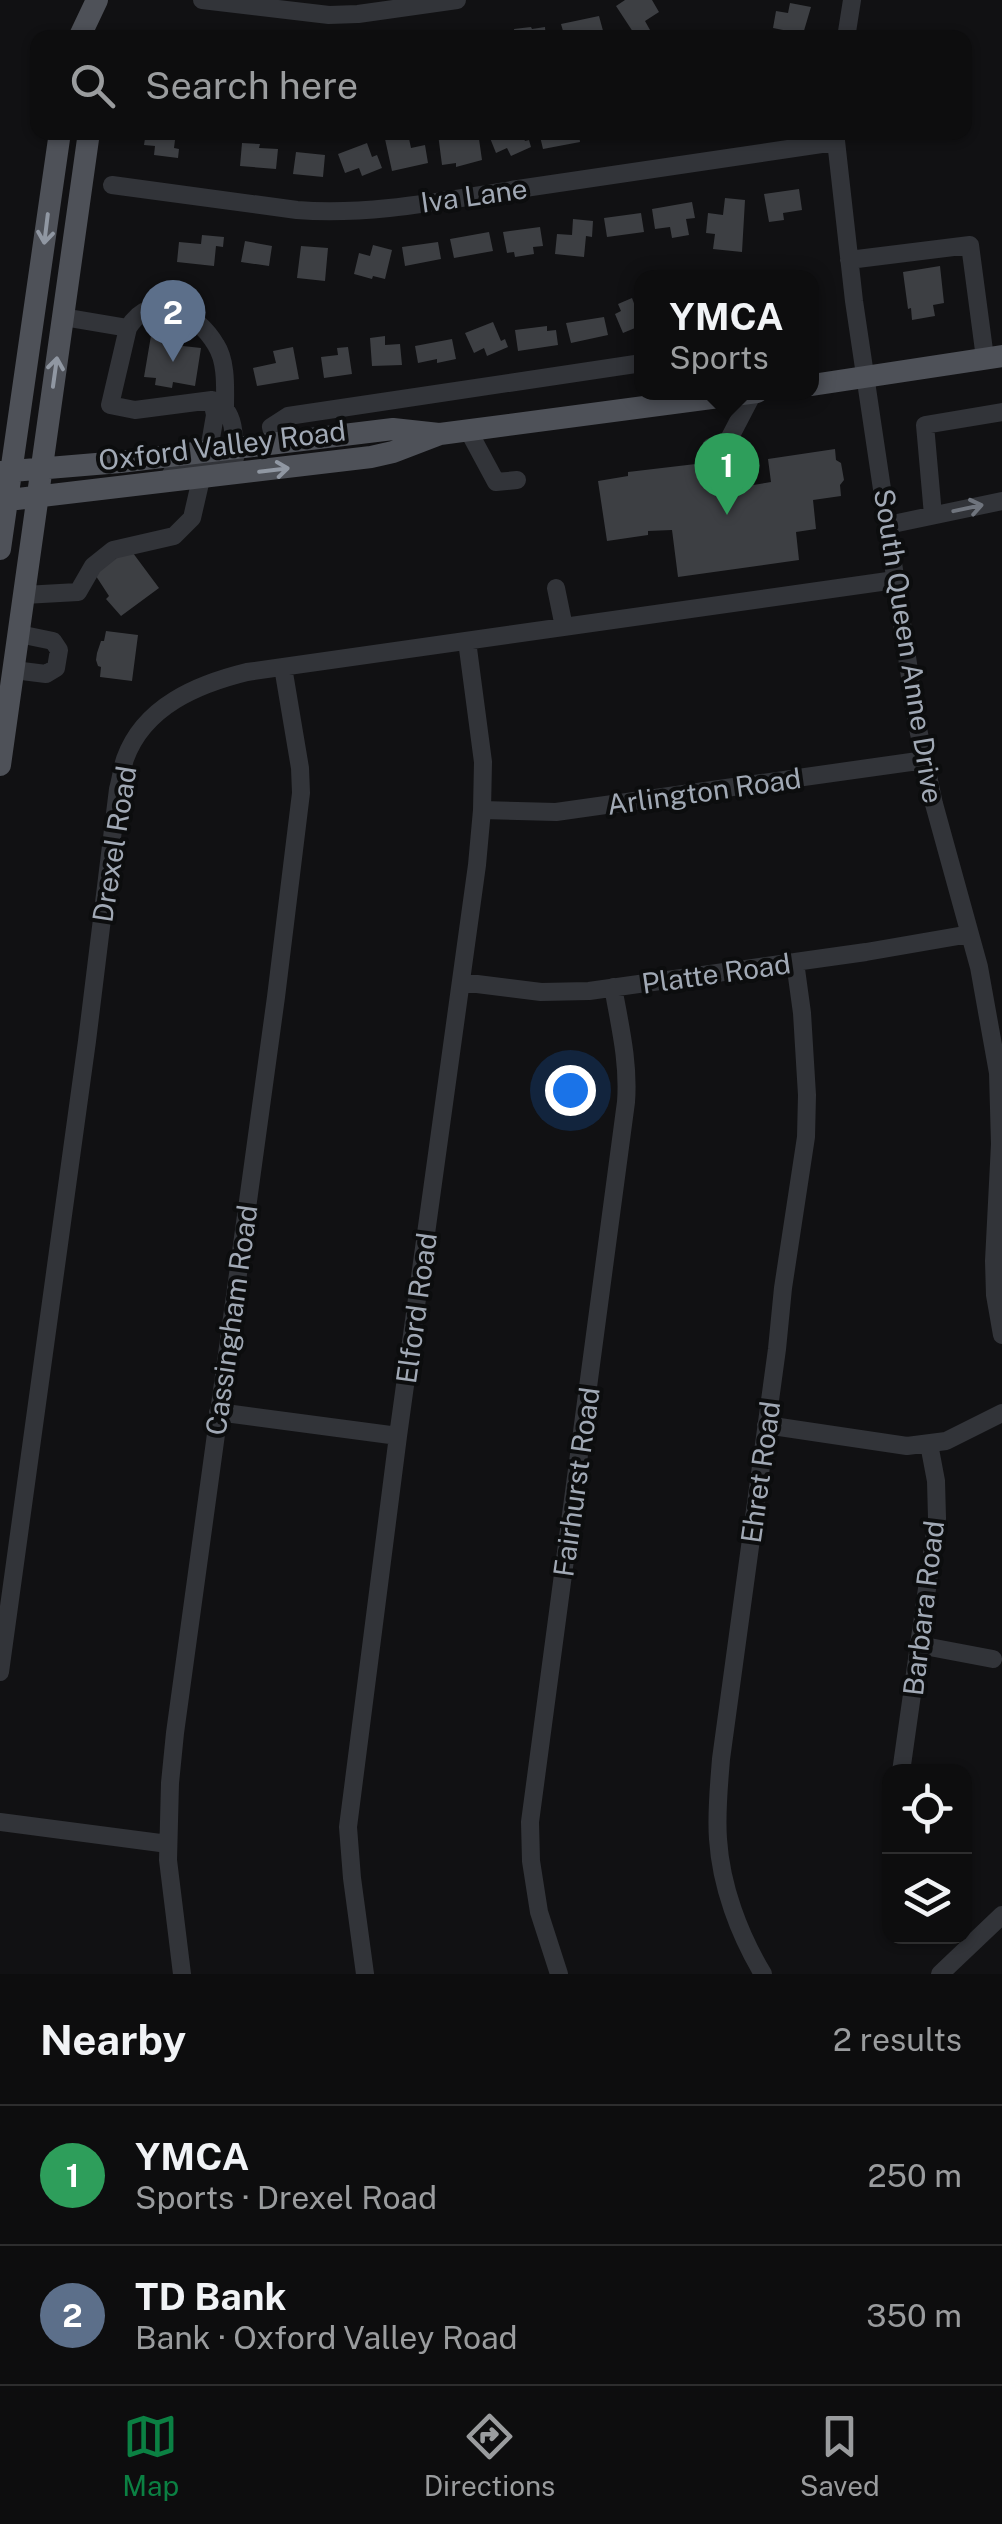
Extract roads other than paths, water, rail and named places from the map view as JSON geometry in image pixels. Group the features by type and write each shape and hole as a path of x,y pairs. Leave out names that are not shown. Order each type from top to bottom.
{"main road":[{"path":"82,30 98,0"},
{"path":"98,0 100,30"},
{"path":"0,550 6,471 59,140"},
{"path":"0,765 88,140"},
{"path":"819,384 993,357"},
{"name":"Oxford Valley Road","path":"4,500 371,458 440,434 701,400"},
{"name":"Oxford Valley Road","path":"6,471 120,462 393,429 440,434"}],"street":[{"path":"202,0 278,5 330,15 457,0"},
{"path":"847,30 852,0"},
{"name":"Iva Lane","path":"112,185 297,210 366,209 816,140"},
{"name":"South Queen Anne Drive","path":"835,140 895,580 925,760 990,1022 999,1088 994,1261 1002,1335"},
{"path":"849,260 970,245 993,357"},
{"path":"209,450 224,375 218,347 190,315 164,306 146,308 128,328 110,405 135,410 218,404"},
{"path":"63,317 128,328"},
{"path":"275,444 271,427 288,416 634,365"},
{"path":"719,445 750,400"},
{"path":"158,484 181,469 231,462 235,458 234,430 218,404"},
{"path":"934,515 924,425 1002,412"},
{"path":"468,430 496,482 517,480"},
{"path":"24,595 78,592 92,566 113,550 174,536 192,518 201,479"},
{"path":"888,524 1002,501"},
{"name":"Drexel Road","path":"0,1672 118,789 126,758 151,718 178,698 228,676 895,580"},
{"path":"556,588 564,627"},
{"path":"14,670 46,674 56,668 59,650 53,641 19,634"},
{"name":"Elford Road","path":"366,1974 348,1827 477,865 483,762 467,641"},
{"name":"Cassingham Road","path":"182,1974 168,1844 174,1733 301,792 283,667"},
{"name":"Arlington Road","path":"482,810 556,812 925,760"},
{"name":"Platte Road","path":"461,982 541,992 614,988 970,934"},
{"name":"Ehret Road","path":"764,1974 730,1902 717,1816 806,1137 807,1066 795,962"},
{"name":"Fairhurst Road","path":"559,1974 539,1912 530,1822 626,1102 628,1079 614,988"},
{"path":"218,1412 398,1436"},
{"path":"766,1425 886,1444 929,1444 958,1437 1002,1413"},
{"name":"Barbara Road","path":"902,1764 937,1518 936,1480 929,1444"},
{"path":"919,1645 993,1659"},
{"path":"0,1822 168,1844"},
{"path":"972,1936 1002,1915"},
{"path":"940,1974 964,1944"}],"place":[{"name":"TD Bank","path":"173,362"},
{"name":"YMCA","path":"727,515"}]}
